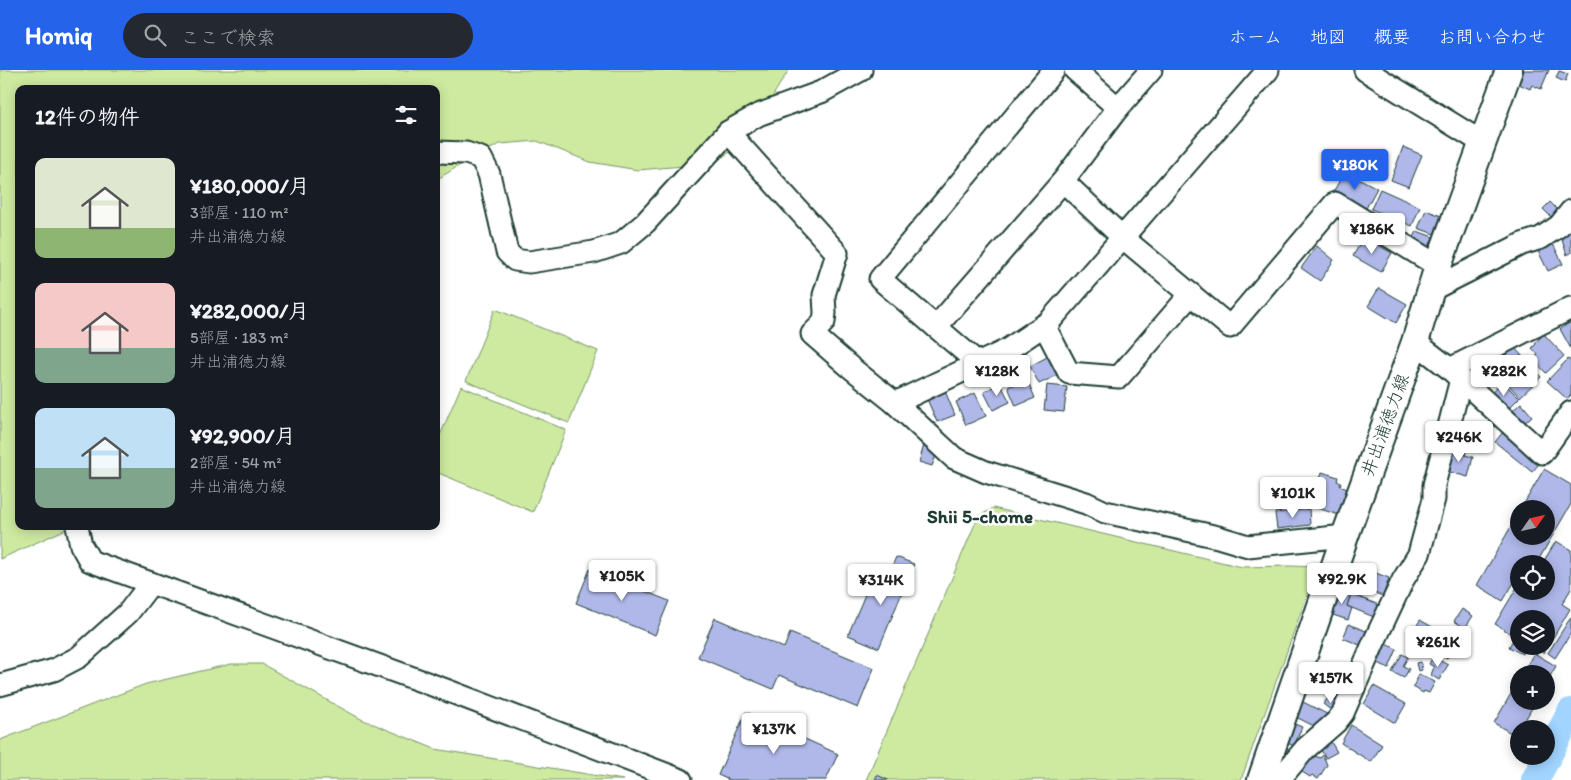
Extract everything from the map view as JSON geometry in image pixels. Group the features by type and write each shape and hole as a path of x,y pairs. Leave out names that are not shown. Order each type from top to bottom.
{"main road":[{"name":"井出浦徳力線","path":"1261,780 1344,536 1415,342 1435,278 1509,70"}],"street":[{"path":"440,152 466,153 481,158 489,174 507,252 515,260 530,262 594,252 621,243 645,223 728,132 758,115 821,92 861,70"},
{"path":"978,363 880,279 1054,70"},
{"path":"1075,70 1118,108"},
{"path":"936,327 1063,181 1118,108 1151,70"},
{"path":"895,403 1007,350 1049,322 1268,70"},
{"path":"1365,70 1483,143"},
{"path":"728,132 837,253 824,295 824,322 812,334 895,403 954,458 986,472 1086,503 1105,512 1218,537 1248,546 1344,536"},
{"path":"1063,181 1122,237 1230,327 1335,203 1435,278 1541,238 1559,226 1571,211"},
{"path":"1044,325 1069,373 1119,377 1191,294"},
{"path":"1279,780 1305,749 1343,714 1403,580 1419,554 1434,499 1434,485 1455,374 1571,308"},
{"path":"1415,342 1455,374 1542,453 1571,412"},
{"path":"77,530 81,545 90,561 455,693 681,780"},
{"path":"0,685 54,670 79,657 128,613 151,583"}],"green space":[{"path":"0,70 789,70 775,92 764,119 737,147 717,161 638,170 590,162 537,141 500,144 440,178 440,85 15,85 15,530 64,530 0,559"},
{"path":"495,309 598,351 569,423 466,381"},
{"path":"461,386 566,430 533,512 440,474 440,436"},
{"path":"993,508 1242,567 1317,567 1241,780 866,780 978,517"},
{"path":"231,664 262,664 361,719 435,749 623,780 0,780 0,740 146,684"}],"building":[{"path":"1524,70 1549,70 1541,89 1532,85 1530,89 1519,84"},
{"path":"1559,71 1568,74 1565,82 1556,78"},
{"path":"1403,147 1422,155 1409,187 1391,180"},
{"path":"1345,171 1377,188 1364,212 1332,194"},
{"path":"1380,189 1420,207 1412,226 1371,209"},
{"path":"1550,202 1560,212 1553,219 1543,209"},
{"path":"1426,210 1441,216 1434,234 1418,228"},
{"path":"1571,230 1571,253 1567,255 1560,234"},
{"path":"1417,231 1433,237 1428,249 1412,242"},
{"path":"1364,237 1392,253 1381,272 1353,256"},
{"path":"1553,244 1563,264 1548,271 1538,251"},
{"path":"1317,246 1334,260 1320,281 1301,268"},
{"path":"1379,288 1407,304 1396,323 1368,306"},
{"path":"1571,322 1571,349 1560,329"},
{"path":"1544,334 1564,356 1546,373 1533,359 1538,355 1532,348"},
{"path":"1514,347 1541,377 1520,397 1492,367"},
{"path":"1051,355 1060,374 1039,384 1030,366"},
{"path":"1568,359 1571,361 1571,395 1567,399 1547,381"},
{"path":"1027,379 1035,398 1016,406 1008,387"},
{"path":"1503,382 1519,398 1505,412 1489,395"},
{"path":"1000,383 1010,402 993,410 984,392"},
{"path":"1047,385 1067,387 1064,412 1044,410"},
{"path":"945,391 955,415 937,422 927,399"},
{"path":"975,393 986,416 966,425 956,402"},
{"path":"1521,403 1532,416 1521,426 1510,413"},
{"path":"1503,432 1538,460 1536,462 1539,464 1532,472 1495,442"},
{"path":"924,445 938,450 932,466 919,462"},
{"path":"1452,448 1466,451 1465,455 1473,457 1468,477 1446,471"},
{"path":"1544,469 1571,485 1571,504 1555,531 1555,500 1526,500"},
{"path":"1322,472 1338,477 1337,481 1341,482 1340,486 1347,489 1339,515 1311,506"},
{"path":"1309,509 1310,525 1277,529 1275,513"},
{"path":"1510,528 1510,545 1547,545 1541,555 1510,555 1510,589 1503,601 1477,585"},
{"path":"1556,541 1571,550 1571,589 1562,604 1570,609 1555,634 1555,610 1510,610 1510,633 1495,624 1510,599 1555,600 1555,555 1547,555"},
{"path":"896,557 914,564 879,648 848,635 869,585 882,590"},
{"path":"1349,563 1389,578 1383,596 1342,582"},
{"path":"590,569 669,601 655,635 576,603"},
{"path":"1338,589 1351,594 1347,606 1352,608 1348,620 1330,614"},
{"path":"1351,594 1379,605 1374,617 1347,606"},
{"path":"1462,609 1473,616 1465,628 1454,621"},
{"path":"1571,617 1571,633 1555,658 1551,655 1555,655 1555,642"},
{"path":"715,618 784,648 790,633 874,668 858,708 779,675 773,689 698,657"},
{"path":"1420,620 1434,628 1426,642 1414,635"},
{"path":"1349,624 1373,634 1367,648 1343,638"},
{"path":"1440,633 1457,643 1447,658 1439,653 1443,646 1437,642 1439,639 1437,637"},
{"path":"1383,643 1397,649 1389,668 1378,663 1382,654 1379,653"},
{"path":"1436,644 1437,650 1429,651 1429,645"},
{"path":"1402,654 1408,657 1403,666 1409,669 1404,678 1392,672"},
{"path":"1533,655 1537,655 1554,665 1527,665"},
{"path":"1433,657 1448,665 1439,680 1431,675 1434,667 1429,664"},
{"path":"1421,662 1422,670 1418,671 1416,663"},
{"path":"1321,664 1350,675 1339,697 1319,688 1320,684 1313,680"},
{"path":"1419,674 1435,682 1429,693 1424,691 1423,693 1413,687"},
{"path":"1374,686 1406,704 1395,723 1364,704"},
{"path":"1510,695 1510,710 1531,710 1525,720 1510,720 1510,732 1494,723"},
{"path":"1328,698 1332,701 1334,699 1339,703 1332,711 1323,704"},
{"path":"1303,702 1327,714 1323,723 1316,727 1296,717"},
{"path":"746,712 838,754 826,780 729,780 718,775"},
{"path":"1292,723 1302,727 1294,746 1285,742"},
{"path":"1351,725 1382,745 1371,762 1341,743"},
{"path":"1331,742 1337,752 1326,758 1320,749"},
{"path":"1284,747 1289,749 1284,763 1279,761"},
{"path":"1308,753 1320,758 1323,755 1327,765 1318,779 1302,772 1304,768 1300,766"},
{"path":"877,775 888,780 875,780"}],"waterway":[{"path":"1535,780 1571,712"}],"district":[{"name":"Shii 5-chome","path":"980,516"}]}
